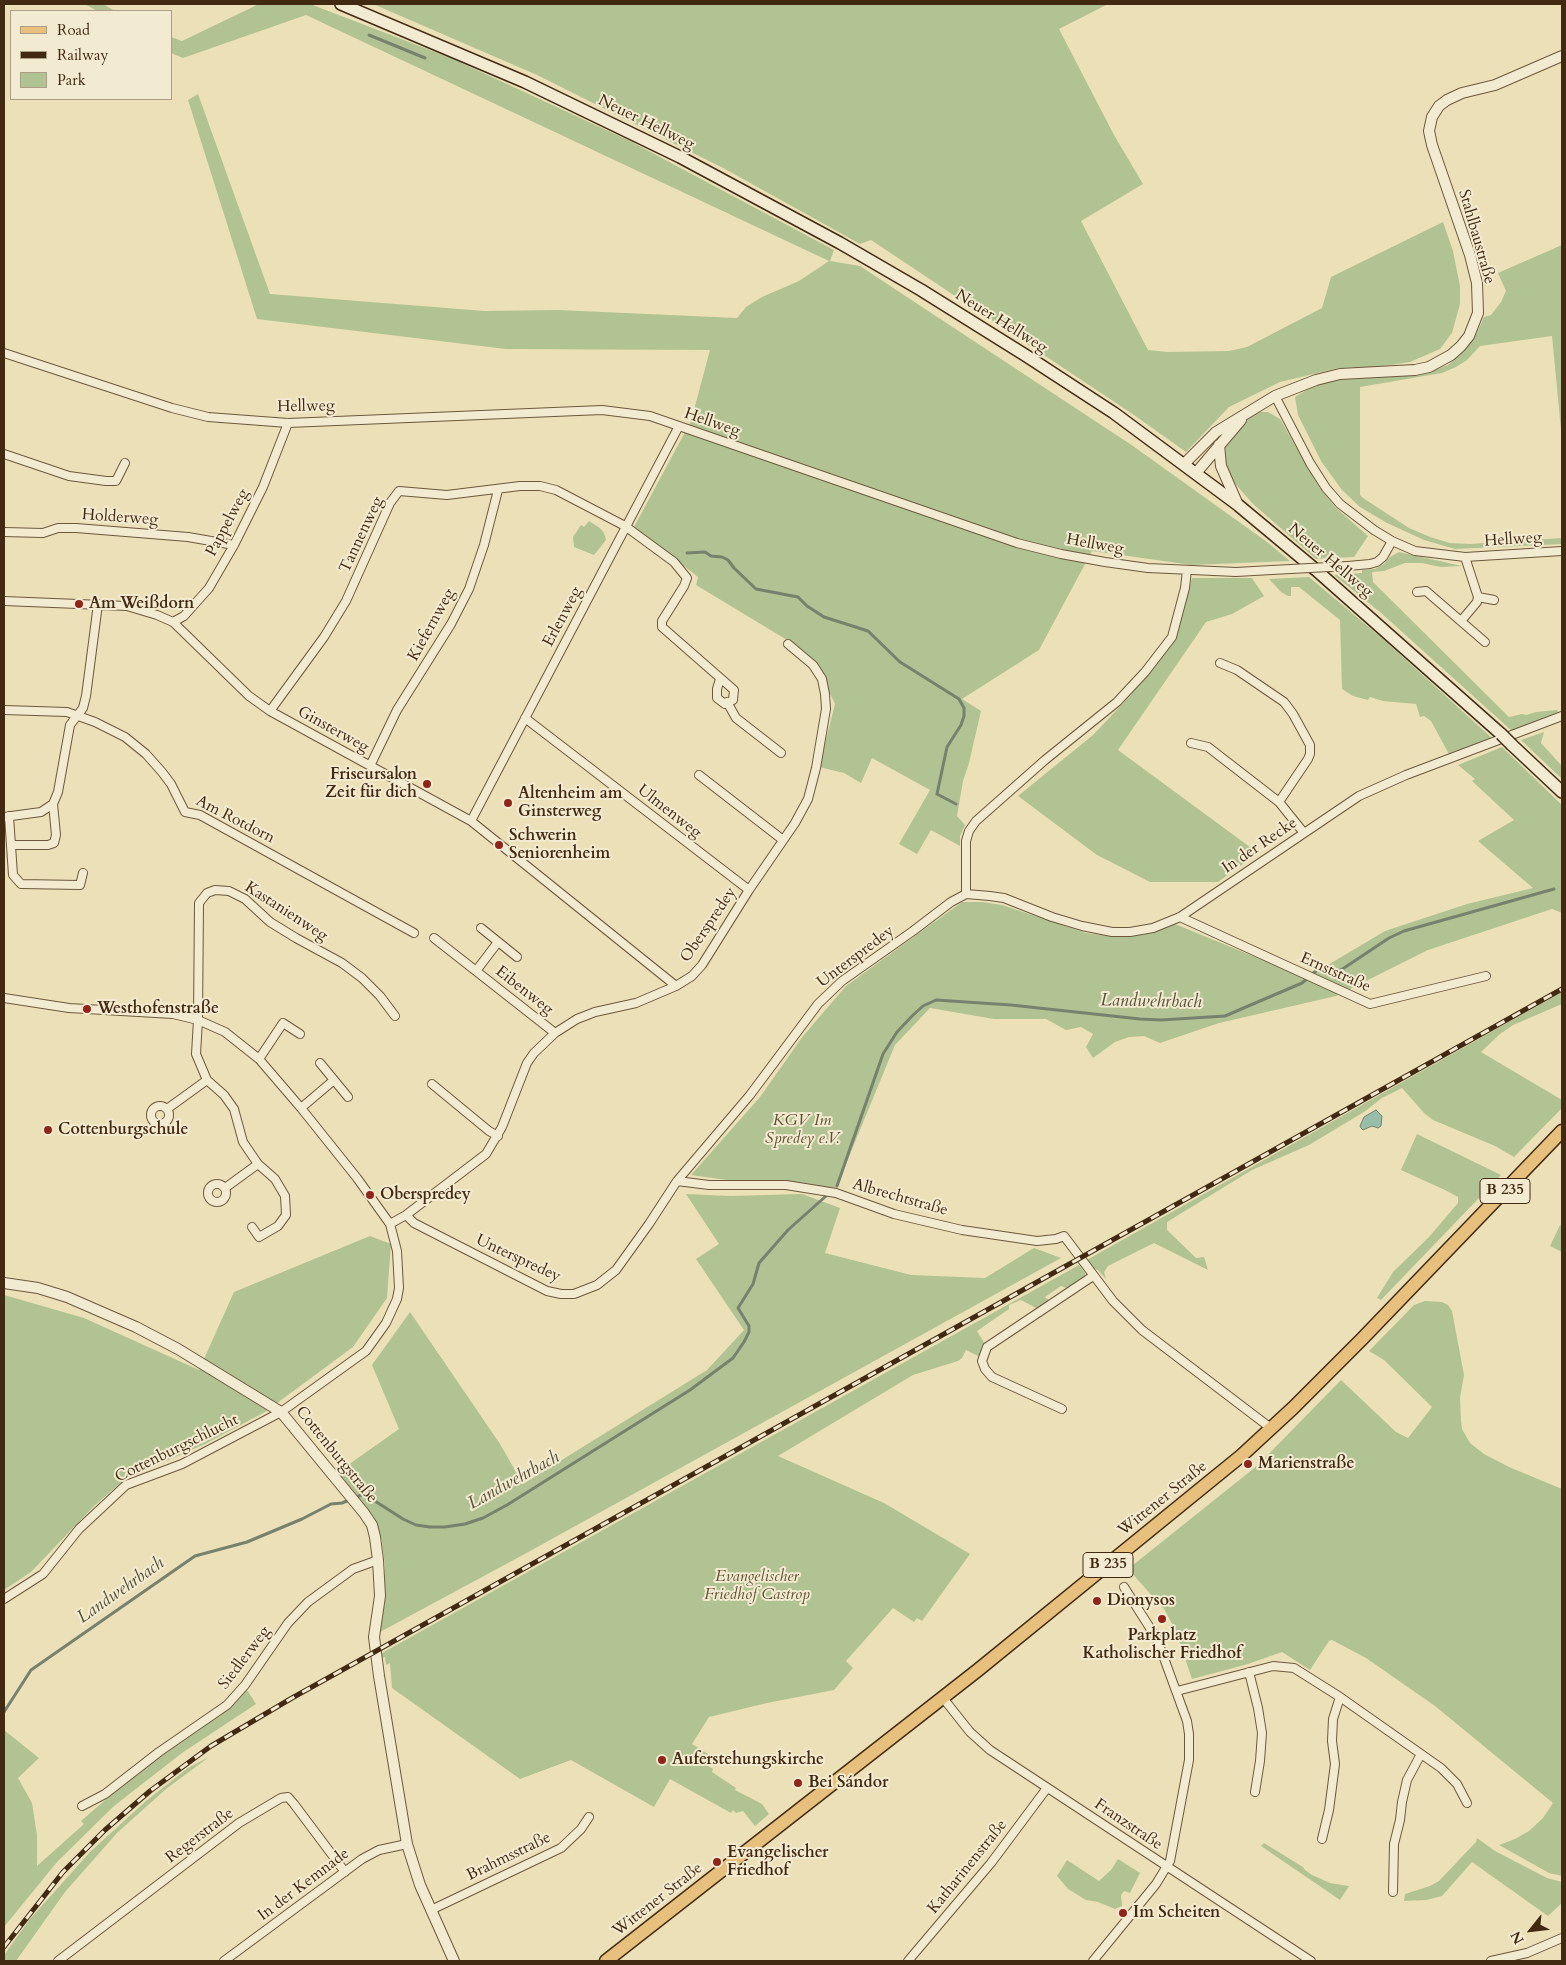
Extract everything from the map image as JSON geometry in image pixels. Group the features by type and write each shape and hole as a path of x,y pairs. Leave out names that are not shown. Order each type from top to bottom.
{"main road":[{"name":"Neuer Hellweg","path":"341,4 534,86 680,157 840,243 921,290 1025,355 1114,413 1238,504 1365,613 1501,734 1562,792"},
{"name":"Wittener Straße","path":"606,1961 943,1698 1211,1481 1272,1429 1412,1288 1562,1131"}],"street":[{"name":"Stahlbaustraße","path":"1184,464 1216,432 1275,396 1316,380 1340,374 1415,370 1429,366 1450,355 1461,346 1469,336 1478,313 1477,283 1470,255 1432,145 1429,130 1432,117 1439,106 1447,100 1462,93 1495,85 1562,56"},
{"name":"Hellweg","path":"4,353 172,408 208,417 288,423 602,410 650,416 1017,543 1105,562 1188,570 1236,572 1348,566 1377,562 1383,557 1392,541"},
{"name":"Hellweg","path":"1275,396 1310,463 1326,488 1340,504 1392,541 1415,551 1465,557 1562,551"},
{"name":"Stahlbaustraße","path":"1196,473 1250,410"},
{"name":"Pappelweg","path":"173,622 184,616 208,588 234,545 263,488 288,423"},
{"name":"Erlenweg","path":"470,821 679,426"},
{"path":"1219,445 1221,466 1238,504"},
{"path":"4,454 69,476 106,481 116,481 125,464"},
{"name":"Tannenweg","path":"270,712 324,637 346,601 390,503 399,491 447,495 520,486 540,486 556,490 625,526 664,554 687,578 662,621 662,627 720,678"},
{"name":"Kiefernweg","path":"370,766 397,710 451,624 469,588 484,545 498,490"},
{"name":"Holderweg","path":"4,532 43,533 58,528 76,528 188,537 234,545"},
{"name":"Hellweg","path":"1465,557 1478,597"},
{"path":"966,894 966,841 969,831 976,821 1044,760 1117,702 1145,672 1172,637 1188,570"},
{"path":"1418,592 1426,591 1486,642"},
{"path":"1461,621 1477,602 1478,597 1494,600"},
{"name":"Ginsterweg","path":"4,601 127,606 173,622 249,696 270,712 470,821 676,986"},
{"path":"83,873 80,885 21,884 13,875 11,845 6,816 41,812 52,804 58,792 70,725 83,708 86,696 98,604"},
{"name":"Oberspredey","path":"390,1224 406,1215 481,1159 498,1136 527,1063 538,1048 555,1033 577,1019 595,1012 636,1003 676,986 692,976 702,965 749,890 795,823 808,799 816,768 826,709 822,679 813,665 788,644"},
{"path":"1220,664 1237,670 1284,702 1310,745 1308,759 1279,802"},
{"path":"720,678 734,690 733,700 725,704 717,698 716,689 720,678"},
{"path":"727,702 736,718 782,753"},
{"name":"Am Rotdorn","path":"4,710 67,712 95,722 126,738 146,754 171,784 185,812 200,815 414,934"},
{"name":"In der Recke","path":"966,894 1004,898 1068,923 1112,932 1142,931 1180,917 1343,806 1383,785 1562,716"},
{"name":"Ulmenweg","path":"525,718 749,890"},
{"path":"1191,742 1208,747 1279,802 1304,834"},
{"path":"699,774 783,840"},
{"path":"11,845 48,845 54,843 56,835 52,804"},
{"name":"Kastanienweg","path":"198,1020 199,903 207,893 215,890 229,891 245,899 270,922 342,964 368,984 395,1016"},
{"name":"Unterspredey","path":"406,1215 414,1223 547,1290 560,1294 574,1294 597,1285 616,1270 677,1181 750,1095 810,1013 828,993 936,912 966,894"},
{"name":"Ernststraße","path":"1180,917 1370,1004 1486,976"},
{"name":"Eibenweg","path":"481,928 517,957"},
{"name":"Eibenweg","path":"434,938 555,1033"},
{"name":"Eibenweg","path":"476,971 498,942"},
{"path":"4,998 69,1008 173,1014 198,1020 225,1032 259,1059 357,1178 390,1224 397,1251 399,1288 398,1299 386,1323 366,1351 281,1412"},
{"path":"198,1020 196,1054 207,1080 224,1095 234,1109 243,1142 258,1164 275,1179 285,1196 286,1215 278,1226 259,1237 252,1227"},
{"path":"259,1059 283,1023 300,1034"},
{"path":"320,1063 348,1097"},
{"path":"167,1109 207,1080"},
{"path":"301,1108 334,1080"},
{"path":"432,1084 489,1131 498,1136"},
{"path":"225,1188 258,1164"},
{"name":"Albrechtstraße","path":"677,1181 709,1185 786,1185 836,1193 894,1214 962,1230 1037,1241 1064,1236 1093,1276 1128,1317 1154,1341 1272,1429"},
{"path":"1062,1410 992,1377 985,1369 982,1360 987,1347 1093,1276"},
{"name":"Cottenburgstraße","path":"4,1283 38,1288 67,1297 136,1327 178,1349 281,1412 372,1525 378,1560 380,1596 374,1637 407,1844 430,1910 454,1961"},
{"name":"Cottenburgschlucht","path":"4,1599 43,1574 79,1529 126,1486 182,1464 281,1412"},
{"name":"Siedlerweg","path":"82,1806 105,1794 158,1752 227,1705 245,1685 288,1623 308,1602 353,1569 378,1560"},
{"path":"1104,1961 1095,1959 1167,1868 1172,1852 1189,1760 1187,1721 1158,1639 1124,1587"},
{"path":"1177,1691 1273,1666 1294,1668 1340,1697 1441,1768 1457,1784 1467,1803"},
{"path":"1249,1672 1262,1733 1255,1792"},
{"path":"1322,1839 1329,1810 1335,1764 1332,1741 1333,1719 1340,1697"},
{"name":"Franzstraße","path":"943,1698 970,1732 990,1750 1310,1961"},
{"path":"1394,1892 1394,1844 1402,1802 1407,1780 1421,1754"},
{"name":"Katharinenstraße","path":"908,1961 991,1863 1047,1788"},
{"name":"Regerstraße","path":"58,1961 238,1823 281,1798 288,1797 345,1872"},
{"name":"Brahmsstraße","path":"430,1910 561,1848 581,1829 588,1816"},
{"name":"In der Kemnade","path":"224,1961 371,1854 407,1844"},
{"path":"1491,1961 1528,1953 1562,1938"}],"green space":[{"path":"85,4 103,4 113,10 95,10"},
{"path":"259,4 310,4 451,58 630,141 834,250 830,261 860,266 1133,446 1267,542 1290,561 1192,565 1092,551 1039,650 962,699 981,711 963,781 957,816 965,825 960,836 960,846 931,830 917,854 899,844 930,790 872,758 861,783 844,773 819,767 835,704 814,660 787,640 696,585 698,577 634,527 691,421 710,350 506,349 257,319 188,100 198,94 270,294 484,311 558,310 737,318 746,307 762,297 799,281 829,261 306,15 183,58 172,53 172,37 182,41"},
{"path":"373,4 1108,4 1059,29 1114,135 1143,184 1081,221 1148,350 1167,352 1229,351 1247,347 1322,308 1331,277 1443,222 1453,251 1460,286 1460,304 1452,333 1440,349 1410,362 1377,367 1339,368 1280,382 1229,407 1186,452 1134,415 871,240 860,244 725,169 537,75"},
{"path":"1562,245 1562,440 1552,336 1480,346 1467,360 1442,373 1360,387 1360,495 1409,528 1450,543 1470,544 1562,538 1562,544 1455,549 1424,540 1387,523 1360,507 1342,490 1321,461 1298,415 1295,397 1313,386 1331,381 1415,375 1448,365 1466,349 1477,333 1484,317 1491,315 1501,302 1506,291 1498,273"},
{"path":"1260,412 1268,412 1280,419 1319,487 1336,508 1368,536 1354,557 1316,559 1253,504 1231,479 1226,469 1225,446 1233,432 1251,416"},
{"path":"589,521 600,528 606,540 594,555 574,547 573,537 581,525 584,527"},
{"path":"1399,552 1462,566 1441,567 1422,563 1405,563 1384,571 1372,572 1373,582 1509,717 1536,712 1557,710 1558,712 1512,731 1380,612 1334,575 1362,573 1362,570 1375,569"},
{"path":"1309,577 1384,640 1493,739 1450,756 1431,721 1424,716 1420,717 1416,704 1383,701 1370,697 1368,700 1353,696 1342,689 1340,620 1299,587 1291,587 1291,596 1288,596 1281,592 1269,579"},
{"path":"1192,578 1252,578 1264,596 1232,614 1206,622 1118,750 1258,853 1218,882 1150,882 1097,855 1018,796 1093,735 1130,696 1177,634"},
{"path":"1544,732 1541,743 1562,766 1562,779 1521,740"},
{"name":"KGV Im Spredey e.V.","path":"1502,747 1562,805 1562,913 1552,909 1428,950 1336,996 1219,1023 1160,1043 1144,1036 1129,1037 1115,1042 1093,1058 1086,1047 1093,1034 1081,1027 1066,1030 1046,1019 994,1019 930,1008 895,1045 836,1188 727,1180 691,1175 760,1097 803,1036 846,986 962,902 983,902 1002,905 1086,933 1110,936 1143,935 1175,924 1306,978 1385,931 1467,904 1533,888 1478,841 1514,820 1472,781 1475,779 1458,765"},
{"path":"1562,992 1562,1004 1513,1025 1500,1034 1481,1052 1562,1100 1562,1108 1514,1157 1495,1146 1433,1120 1424,1113 1402,1088 1382,1098 1364,1112 1309,1145 1252,1170 1167,1222 1167,1230 1196,1258 1204,1257 1208,1270 1154,1243 1108,1266 1104,1272 1106,1279 1098,1270 1092,1269 1085,1261"},
{"path":"1417,1134 1501,1175 1381,1300 1377,1298 1393,1272 1429,1237 1458,1203 1458,1197 1401,1170"},
{"path":"686,1194 731,1196 802,1194 840,1208 825,1253 911,1275 985,1278 1034,1248 1061,1258 380,1632 385,1602 385,1566 382,1541 374,1517 338,1472 399,1429 372,1365 410,1312 500,1444 523,1484 707,1370 744,1330 696,1259 719,1244"},
{"path":"1560,1225 1562,1226 1562,1252 1550,1246"},
{"path":"370,1236 391,1244 387,1298 353,1347 265,1412 205,1444 125,1479 94,1506 31,1572 4,1590 4,1295 84,1318 199,1370 234,1292"},
{"name":"Evangelischer Friedhof Castrop","path":"1079,1265 1085,1273 1085,1278 1069,1289 1061,1286 1045,1297 1050,1301 1029,1316 1026,1315 1036,1308 1021,1300 1009,1305 1009,1309 977,1331 985,1344 980,1357 966,1350 958,1361 913,1375 778,1456 884,1503 970,1554 922,1621 917,1618 914,1622 893,1608 846,1661 853,1668 834,1690 709,1717 692,1744 713,1757 708,1766 713,1769 712,1772 736,1788 735,1790 762,1804 769,1814 755,1826 743,1811 736,1813 733,1810 731,1813 670,1779 654,1807 571,1760 520,1779 392,1688 390,1663 386,1665 385,1657 382,1658 382,1653"},
{"path":"1425,1301 1442,1302 1448,1305 1452,1311 1464,1375 1460,1398 1462,1429 1470,1443 1484,1454 1509,1467 1562,1489 1562,1876 1549,1873 1499,1845 1529,1831 1543,1818 1553,1803 1435,1706 1366,1658 1332,1640 1329,1641 1310,1670 1282,1652 1248,1664 1192,1679 1175,1629 1164,1609 1128,1569 1258,1465 1341,1380 1396,1432 1408,1438 1432,1407 1384,1360 1369,1351 1414,1305"},
{"path":"247,1690 256,1704 182,1753 114,1806 57,1862 4,1927 4,1730 39,1758 18,1778 32,1803 37,1835 37,1866 84,1824 81,1821 120,1787 141,1770 221,1715"},
{"path":"209,1757 166,1789 117,1833 65,1892 16,1961 4,1961 4,1955 30,1919 90,1852 146,1801 188,1768"},
{"path":"1477,1838 1495,1851 1547,1878 1562,1882 1562,1903 1548,1916 1472,1862 1442,1896 1426,1900 1404,1901 1405,1894 1439,1881 1476,1842"},
{"path":"1264,1843 1303,1867 1312,1875 1330,1883 1349,1886 1340,1900 1261,1846"},
{"path":"1118,1859 1140,1873 1130,1893 1124,1891 1121,1895 1122,1906 1115,1909 1098,1902 1086,1900 1068,1889 1057,1876 1067,1860 1099,1881 1111,1870"}],"shaded area":[{"path":"1376,1110 1382,1116 1381,1126 1378,1128 1372,1126 1363,1130 1360,1126 1364,1117"}],"waterway":[{"path":"369,35 425,58"},
{"path":"687,553 705,552 711,556 722,557 728,560 756,589 798,597 807,606 824,617 868,631 900,662 959,699 964,708 964,716 961,725 947,747 937,794 956,804"},
{"name":"Landwehrbach","path":"837,1186 883,1054 897,1032 913,1015 923,1006 936,1000 1011,1005 1140,1019 1161,1020 1225,1016 1302,983 1317,970 1322,969 1332,973 1341,970 1389,938 1404,931 1554,889"},
{"name":"Landwehrbach","path":"4,1712 31,1670 195,1556 247,1542 302,1519 331,1504 342,1503 364,1494 403,1519 416,1525 430,1527 465,1524 483,1518 507,1505 690,1390 733,1358 749,1332 749,1326 738,1308 753,1284 759,1263 788,1230 826,1196"}],"railway":[{"path":"4,1947 63,1872 105,1830 150,1791 211,1746 292,1698 1562,989"}],"place":[{"name":"Am Weißdorn","path":"79,604"},
{"name":"Friseursalon Zeit für dich","path":"427,784"},
{"name":"Altenheim am Ginsterweg","path":"508,803"},
{"name":"Schwerin Seniorenheim","path":"499,845"},
{"name":"Westhofenstraße","path":"87,1009"},
{"name":"Cottenburgschule","path":"48,1130"},
{"name":"Oberspredey","path":"370,1195"},
{"name":"Marienstraße","path":"1248,1464"},
{"name":"Dionysos","path":"1097,1601"},
{"name":"Parkplatz Katholischer Friedhof","path":"1162,1619"},
{"name":"Auferstehungskirche","path":"662,1760"},
{"name":"Bei Sándor","path":"798,1783"},
{"name":"Evangelischer Friedhof","path":"717,1862"},
{"name":"Im Scheiten","path":"1123,1913"}]}
